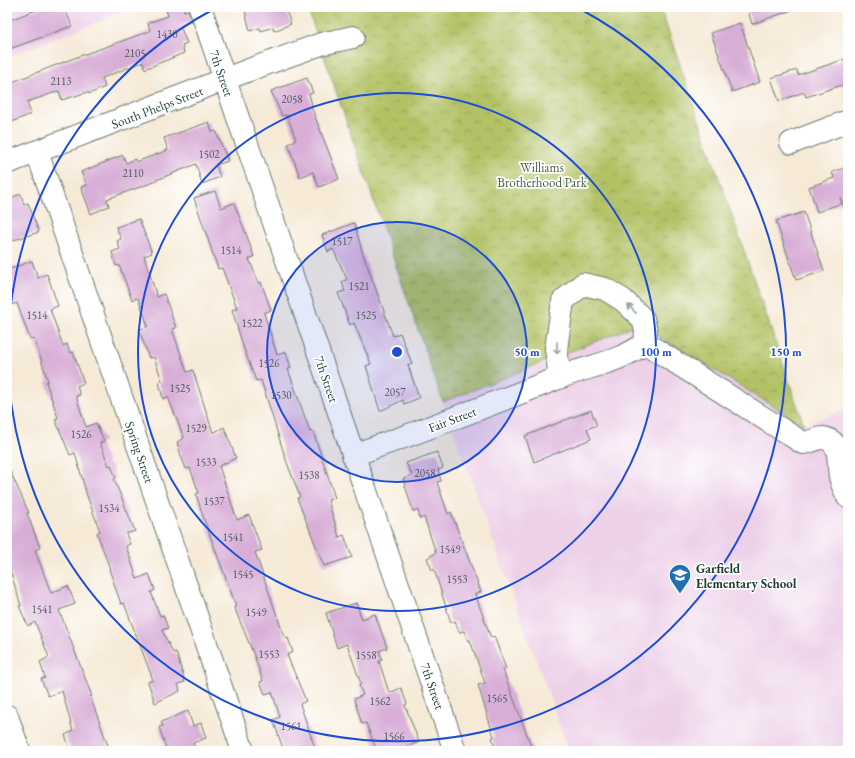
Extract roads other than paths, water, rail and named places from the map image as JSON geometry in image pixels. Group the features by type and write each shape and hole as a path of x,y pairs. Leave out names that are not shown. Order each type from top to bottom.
{"street":[{"name":"7th Street","path":"200,7 455,751"},
{"name":"South Phelps Street","path":"7,164 225,81 249,70 321,44 353,37"},
{"path":"791,143 848,121"},
{"name":"Spring Street","path":"37,152 243,751"},
{"path":"555,379 556,349 563,301 583,284 605,289 623,300 643,319 646,330 645,343 803,443 823,438 828,439 837,446 840,463 840,475 848,497"},
{"name":"Fair Street","path":"353,456 555,379 634,352 645,343"},
{"path":"7,716 19,751"}],"place":[{"name":"Garfield Elementary School","path":"680,594"}],"park label":[{"name":"Williams Brotherhood Park","path":"542,174"}]}
